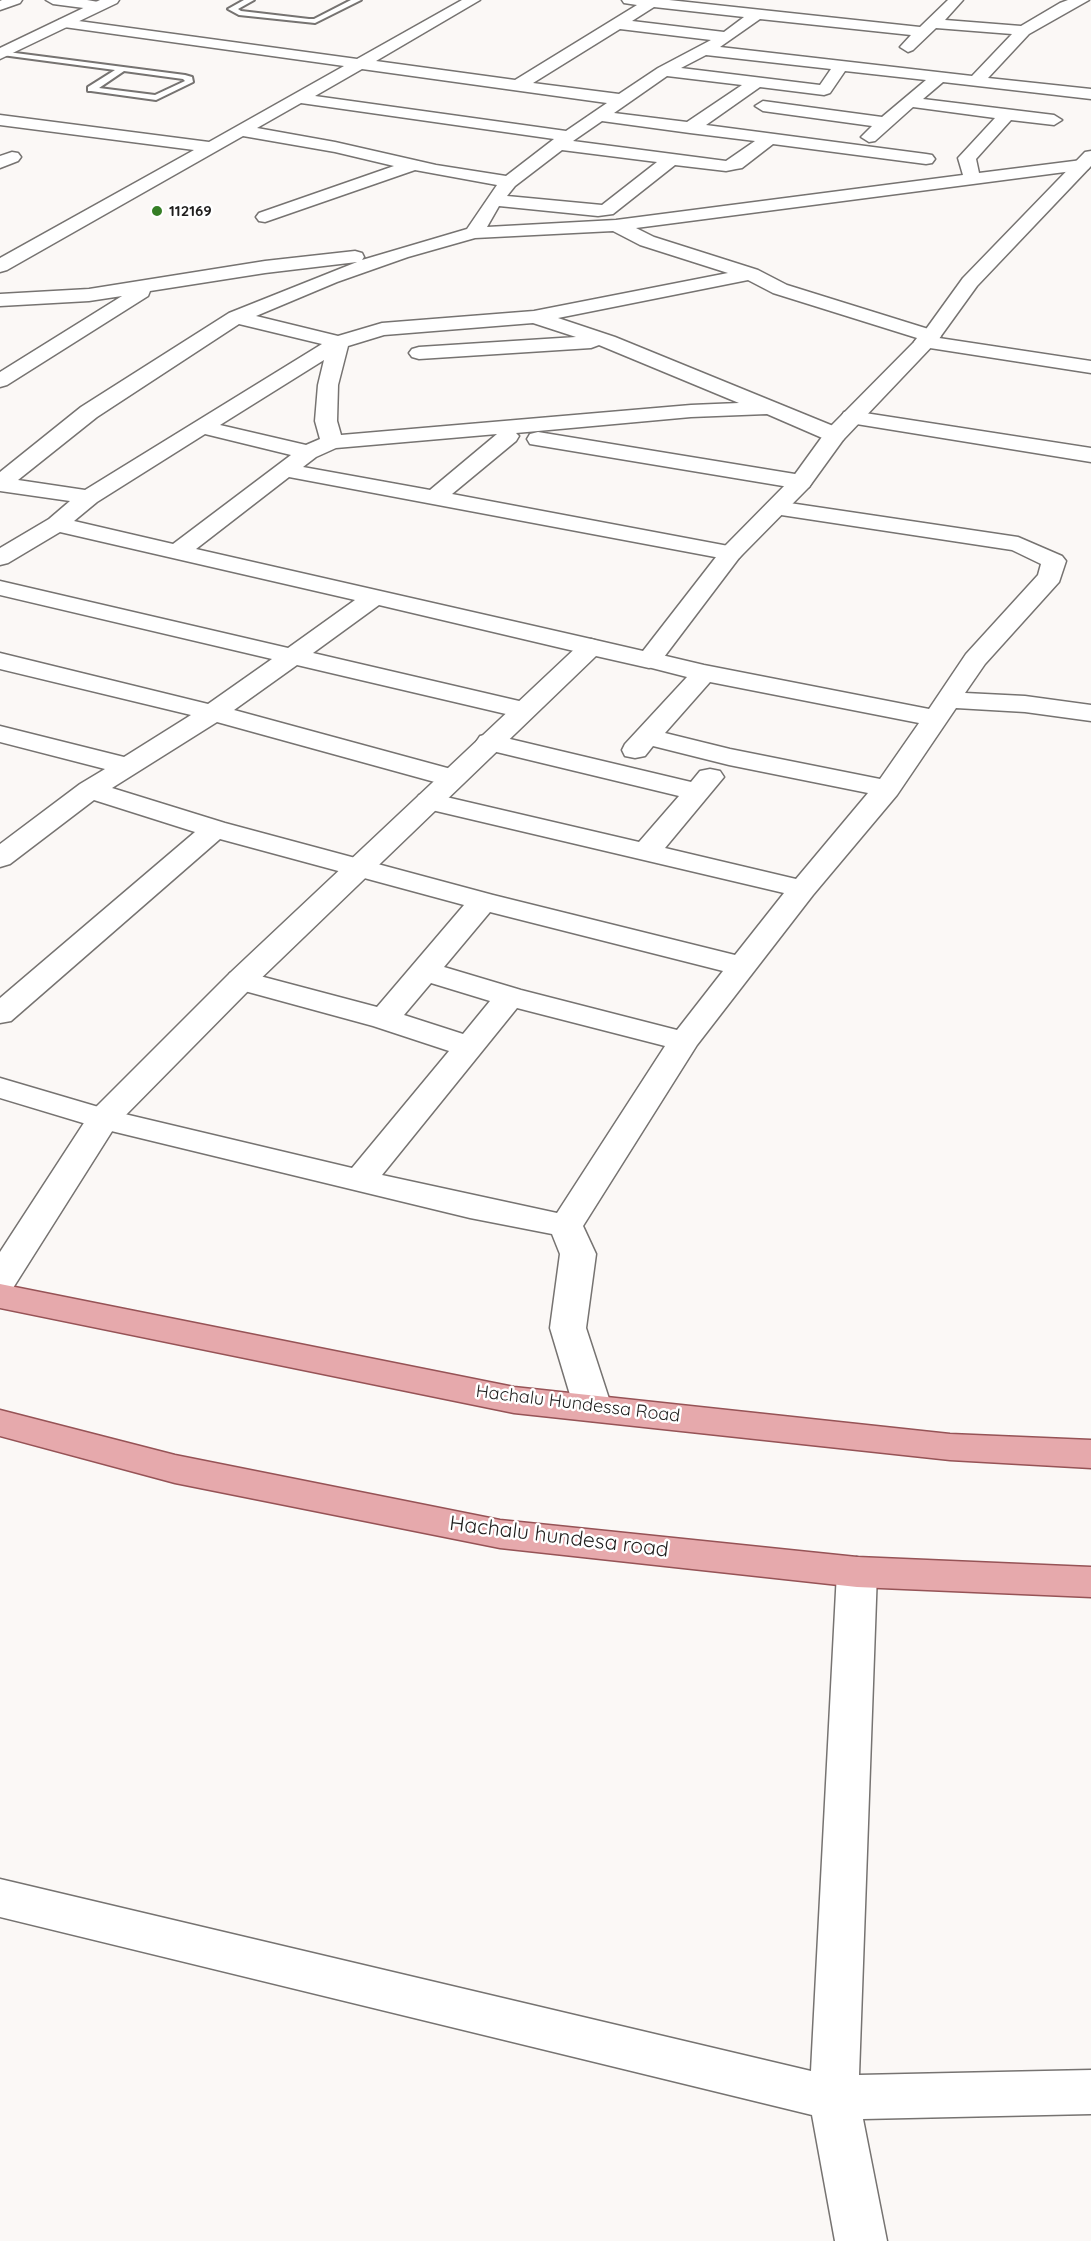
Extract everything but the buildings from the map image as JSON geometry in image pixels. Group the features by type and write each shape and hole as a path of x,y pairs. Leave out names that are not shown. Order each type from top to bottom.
{"main road":[{"name":"Hachalu Hundessa Road","path":"0,1296 514,1400 950,1448 1091,1454"},
{"name":"Hachalu hundesa road","path":"0,1423 175,1469 500,1534 857,1572 1091,1582"}],"street":[{"path":"0,6 15,0"},
{"path":"53,0 106,3"},
{"path":"3,268 211,147 473,0"},
{"path":"629,0 777,17 1024,31"},
{"path":"950,0 956,0"},
{"path":"882,71 956,0"},
{"path":"975,82 1024,31 1058,10 1084,1"},
{"path":"1,53 106,3"},
{"path":"519,85 651,3"},
{"path":"777,17 796,6"},
{"path":"474,232 494,200 509,182 562,140 602,116 664,70 727,37 756,15"},
{"path":"64,23 624,100"},
{"path":"617,24 727,37"},
{"path":"704,50 1091,94"},
{"path":"803,112 824,90 840,67"},
{"path":"664,70 824,90"},
{"path":"856,148 939,77"},
{"path":"690,128 756,83"},
{"path":"298,98 711,166 736,164 769,139"},
{"path":"729,102 886,123"},
{"path":"909,102 1054,120"},
{"path":"972,178 967,158 1007,115"},
{"path":"602,116 927,159"},
{"path":"0,120 211,147"},
{"path":"243,131 509,182"},
{"path":"494,200 598,212 607,210 670,160"},
{"path":"0,484 89,412 236,317 330,278 401,253 474,232 616,225 972,178 1087,160"},
{"path":"649,660 731,553 801,482 835,435 928,339 970,282 1087,160"},
{"path":"264,217 413,165"},
{"path":"616,225 647,241 751,274 780,289 928,339 1091,367"},
{"path":"0,300 89,295 265,267 401,253"},
{"path":"0,558 57,524 90,497 339,342 382,329 534,317 751,274"},
{"path":"0,381 153,285"},
{"path":"236,317 339,342"},
{"path":"534,317 608,341 835,435"},
{"path":"419,353 608,341"},
{"path":"332,442 326,421 328,385 339,342"},
{"path":"176,552 308,452 332,442 691,411 768,408"},
{"path":"852,417 1091,455"},
{"path":"202,427 308,452"},
{"path":"456,431 573,442 801,482"},
{"path":"434,498 507,436"},
{"path":"285,470 731,553"},
{"path":"0,484 90,497"},
{"path":"566,1226 684,1041 803,889 887,789 975,660 1050,577 1054,561 1018,544 776,508"},
{"path":"57,524 704,673 942,709 1025,704 1091,713"},
{"path":"0,588 523,710"},
{"path":"0,858 90,790 213,714 376,596"},
{"path":"0,1280 103,1119 241,980 362,868 489,742 591,647"},
{"path":"0,661 213,714 452,778"},
{"path":"615,771 704,673"},
{"path":"0,734 127,766"},
{"path":"647,736 729,757 887,789"},
{"path":"489,742 698,792"},
{"path":"647,851 729,757"},
{"path":"90,790 215,829 483,901 741,966"},
{"path":"429,801 803,889"},
{"path":"0,1014 215,829"},
{"path":"384,1019 483,901"},
{"path":"425,971 510,997 684,1041"},
{"path":"241,980 384,1019 470,1047"},
{"path":"359,1181 510,997"},
{"path":"0,1088 103,1119 359,1181 566,1226"},
{"path":"566,1226 578,1254 568,1328 593,1408"},
{"path":"857,1572 834,2098 861,2241"},
{"path":"0,1898 834,2098 1091,2092"}],"lane":[{"path":"250,0 232,9 239,13 315,21 357,0"},
{"path":"1,53 186,77 189,82 156,98 91,89 122,69"}],"place":[{"name":"112169","path":"157,211"}]}
